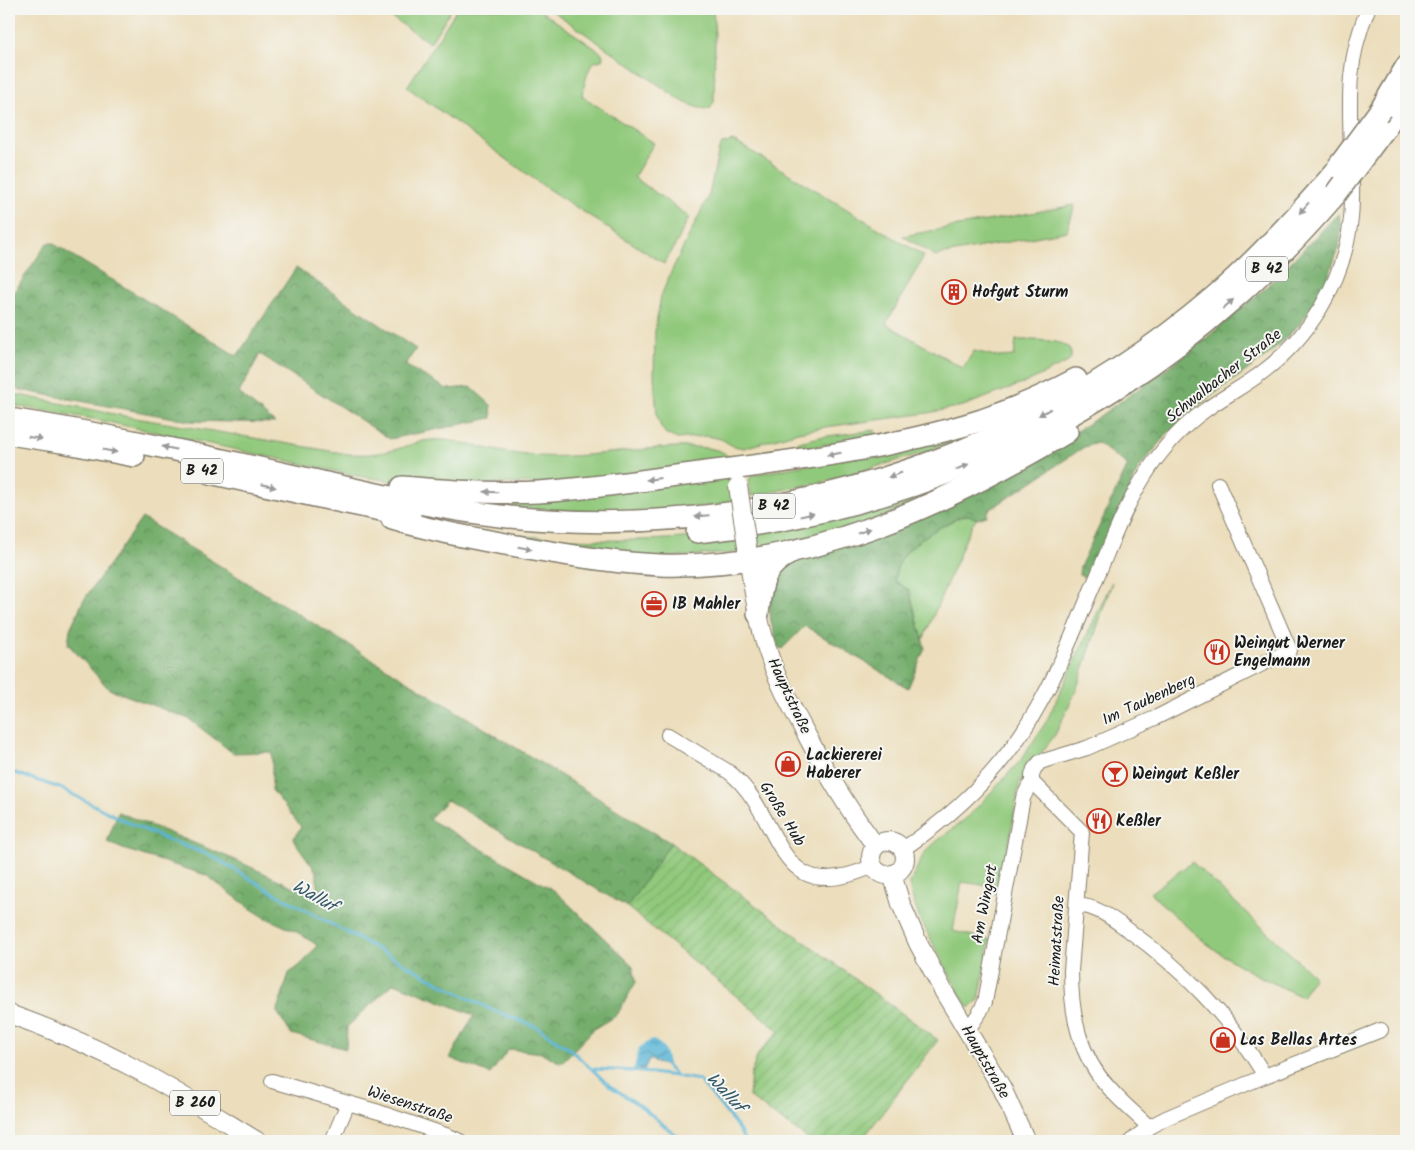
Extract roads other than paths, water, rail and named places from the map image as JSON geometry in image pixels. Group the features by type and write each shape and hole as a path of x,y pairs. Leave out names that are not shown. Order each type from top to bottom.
{"highway":[{"name":"B 42","path":"9,419 65,427 445,508 500,516 609,522 664,520 719,515 827,495 889,478 983,442 1081,392 1127,363 1172,331 1215,296 1258,257 1294,219 1336,171 1381,109 1406,67"},
{"name":"B 42","path":"9,434 147,458 342,502 446,522 558,535 671,534 727,529 783,520 838,508 946,474 998,452 1049,427 1145,369 1230,303 1303,232 1336,194 1406,97"},
{"path":"284,474 395,487 493,493 538,492 737,477 899,442 984,419 1057,389 1098,368 1215,296"},
{"path":"758,614 761,589 768,571 780,558 793,552 905,516 1026,457 1088,420 1155,373 1191,335"},
{"path":"342,502 414,526 468,538 570,556 620,562 661,565 710,564 748,553 793,552"}],"main road":[{"name":"Hauptstraße","path":"737,477 758,614 777,677 843,801 876,846"},
{"path":"890,841 903,849 905,862 900,870 884,875 873,866 871,855 880,843 890,841"},
{"name":"Hauptstraße","path":"892,874 901,904 918,943 967,1031 1002,1088 1026,1141"},
{"name":"B 260","path":"9,1014 48,1028 131,1067 257,1141"}],"street":[{"name":"Schwalbacher Straße","path":"903,849 925,834 967,799 1021,736 1048,688 1135,493 1158,456 1177,434 1203,411 1263,372 1276,361 1301,336 1330,293 1342,260 1350,227 1353,192 1349,88 1355,46 1368,9"},
{"name":"Im Taubenberg","path":"1032,782 1034,768 1040,762 1086,748 1154,718 1290,650 1218,484"},
{"name":"Große Hub","path":"668,735 737,778 750,793 785,855 804,874 824,879 835,878 852,875 873,866"},
{"name":"Heimatstraße","path":"1032,782 1082,832 1071,987 1079,1038 1088,1059 1101,1079 1149,1127"},
{"name":"Am Wingert","path":"967,1031 985,1002 1023,798 1032,782"},
{"path":"1077,905 1089,906 1102,912 1135,935 1187,978 1229,1022 1249,1049 1265,1076"},
{"path":"1131,1141 1149,1127 1265,1076 1381,1030"},
{"name":"Wiesenstraße","path":"272,1082 348,1103 460,1141"},
{"name":"Wiesenstraße","path":"332,1141 348,1103"}],"water":[{"name":"Walluf","path":"652,1041 662,1049 668,1067 649,1059 644,1070 636,1068 640,1049"}],"waterway":[{"name":"Walluf","path":"9,771 60,788 127,822 212,856 269,890 449,988 490,1009 537,1027 571,1050 610,1086 642,1107 683,1141"},
{"name":"Walluf","path":"633,1071 636,1068 640,1049 652,1041 660,1046 667,1066 676,1076"},
{"name":"Walluf","path":"594,1069 633,1071 699,1080 736,1125 745,1141"}],"place":[{"name":"Hofgut Sturm","path":"954,292"},
{"name":"IB Mahler","path":"654,604"},
{"name":"Weingut Werner Engelmann","path":"1217,652"},
{"name":"Lackiererei Haberer","path":"788,764"},
{"name":"Weingut Keßler","path":"1115,774"},
{"name":"Keßler","path":"1099,821"},
{"name":"Las Bellas Artes","path":"1223,1040"}]}
